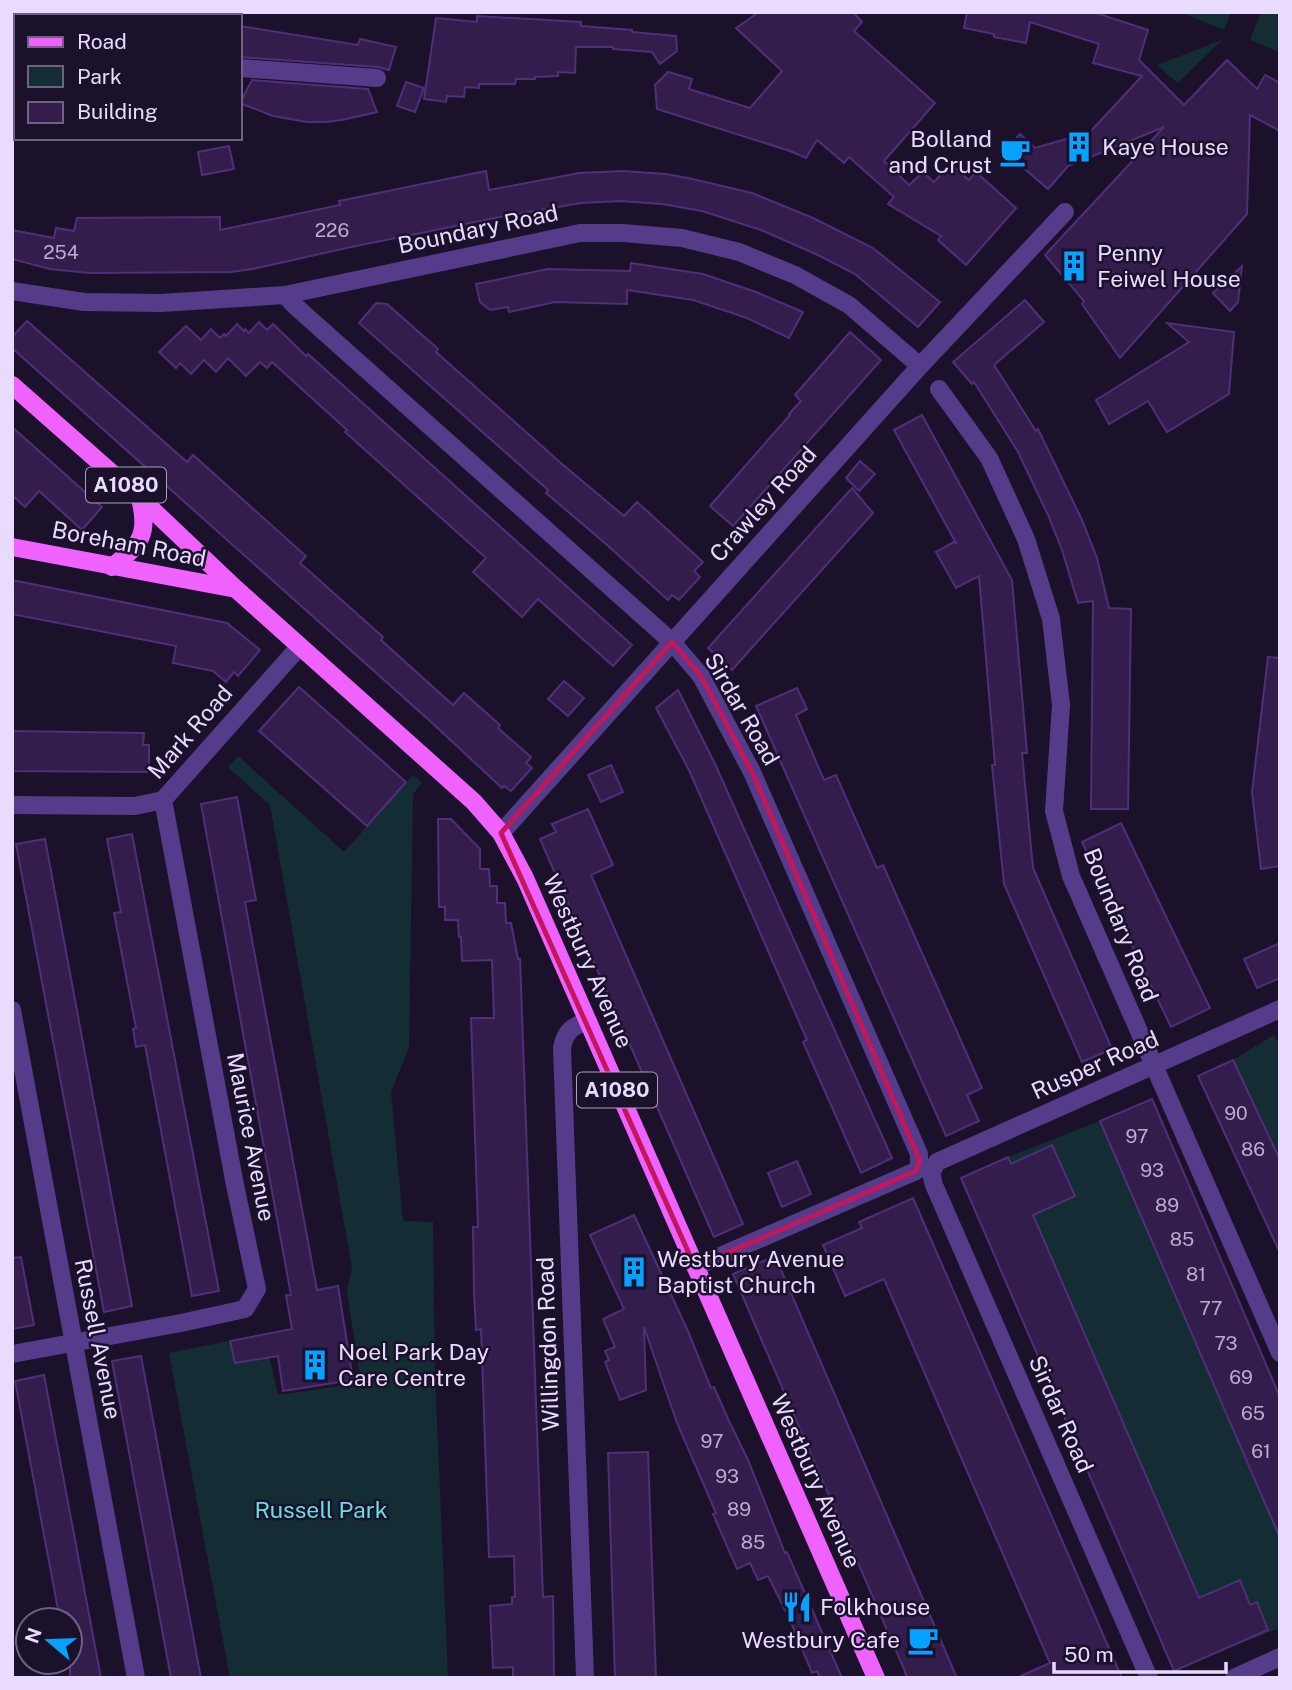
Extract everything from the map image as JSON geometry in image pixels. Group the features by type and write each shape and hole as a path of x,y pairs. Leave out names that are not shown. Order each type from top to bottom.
{"main road":[{"name":"Westbury Avenue","path":"12,385 474,802 501,833 525,878 876,1678"},
{"name":"A1080","path":"112,566 132,551 141,537 145,523 140,498"},
{"name":"Boreham Road","path":"12,547 236,589"}],"street":[{"path":"242,68 377,78"},
{"name":"Crawley Road","path":"501,833 920,366 1065,212"},
{"name":"Boundary Road","path":"12,290 84,302 161,303 285,295 580,233 623,233 682,238 739,252 795,275 849,305 920,366"},
{"name":"Sirdar Road","path":"285,295 672,642 701,676 752,772 1149,1678"},
{"name":"Boundary Road","path":"939,389 989,458 1026,539 1051,619 1061,705 1054,811 1071,876 1280,1353"},
{"name":"Mark Road","path":"12,805 135,806 163,800 300,646"},
{"name":"Maurice Avenue","path":"12,1354 245,1310 257,1289 163,800"},
{"name":"Russell Avenue","path":"12,1010 136,1678"},
{"name":"Rusper Road","path":"695,1267 1280,1010"},
{"name":"Willingdon Road","path":"585,1678 562,1048 570,1029 587,1021"},
{"path":"1234,1678 1280,1657"}],"highlighted area":[{"path":"672,642 701,676 752,772 920,1161 916,1171 695,1267 501,833"}],"green space":[{"path":"1181,12 1231,12 1224,30"},
{"path":"1261,12 1280,12 1279,52 1250,40"},
{"path":"1222,40 1178,83 1157,65"},
{"name":"Russell Park","path":"238,756 344,852 413,775 422,783 413,794 409,1047 391,1092 403,1221 433,1222 435,1376 448,1678 230,1678 169,1353 264,1334 278,1395 361,1383 347,1292 352,1268 270,805 228,767"},
{"path":"1274,1035 1280,1047 1280,1161 1233,1060"},
{"path":"1100,1121 1280,1538 1280,1628 1221,1651 1008,1157"}],"building":[{"path":"759,12 853,12 862,22 854,31 935,103 884,161 909,185 923,172 934,182 947,168 949,170 953,166 969,180 976,172 1016,208 966,265 938,240 941,236 888,204 894,197 849,157 844,163 817,140 806,158 657,109 655,85 668,72 692,79 689,89 750,108 782,71 736,28"},
{"path":"967,12 1093,12 1148,30 1139,60 1184,105 1227,60 1257,89 1265,75 1280,83 1280,131 1250,115 1247,214 1120,358 1082,304 1084,301 1045,255 1164,127 1068,166 1048,189 1005,152 1020,134 1035,148 1090,132 1142,76 1093,63 1099,44 1030,22 1026,43 964,28"},
{"path":"477,16 581,22 581,26 676,36 677,51 660,64 652,52 613,47 576,47 575,73 558,72 558,76 516,79 515,84 479,84 479,88 465,87 464,97 447,96 446,102 424,99 436,18 477,22"},
{"path":"242,26 358,45 360,39 396,47 389,70 242,57"},
{"path":"252,80 368,89 377,112 342,120 307,122 273,116 242,104"},
{"path":"406,82 424,88 415,112 397,106"},
{"path":"229,146 234,169 202,175 198,152"},
{"path":"486,171 489,190 579,173 623,171 666,174 752,193 813,218 873,248 940,302 918,327 855,274 761,230 702,211 621,201 581,203 500,217 231,272 89,273 50,269 12,259 12,230 54,238 56,228 74,231 77,218 220,217 220,230 340,205 339,201"},
{"path":"631,263 703,274 803,312 789,338 747,318 693,300 627,290 627,304 555,302 509,312 508,307 490,310 480,302 476,284 548,269 630,271"},
{"path":"1242,266 1238,302 1230,311 1213,293"},
{"path":"1025,300 1044,322 994,365 1036,431 1038,429 1082,520 1097,558 1109,608 1131,609 1128,809 1091,809 1093,601 1078,603 1062,550 1018,452 974,382 972,384 953,362"},
{"path":"376,303 387,304 438,349 436,352 624,516 637,502 703,562 694,571 700,577 679,600 672,595 668,600 359,323"},
{"path":"27,321 187,462 193,455 306,556 300,563 383,637 381,640 453,705 464,693 500,725 498,728 531,757 526,763 532,768 511,791 504,786 502,788 12,348 12,337"},
{"path":"259,322 267,330 273,324 306,356 308,354 632,645 613,666 538,599 522,617 473,572 486,558 345,432 347,430 272,362 267,368 260,362 246,376 228,358 216,372 204,360 191,374 180,363 176,368 159,352 186,326 201,340 211,329 220,338 224,334 226,336 237,324 249,333"},
{"path":"1167,323 1234,332 1229,394 1167,432 1148,401 1109,424 1096,400 1189,342"},
{"path":"850,332 881,360 733,526 710,506 790,415 801,401 795,395"},
{"path":"922,415 1012,580 1027,753 1022,753 1033,868 1112,1049 1082,1062 1004,884 992,765 995,765 979,576 956,588 936,552 956,543 894,430"},
{"path":"12,427 102,507 82,530 39,491 25,507 12,495"},
{"path":"860,461 875,474 859,491 846,478"},
{"path":"852,488 873,513 732,670 708,648"},
{"path":"12,580 227,623 260,650 238,676 234,672 226,682 213,671 173,663 176,646 12,614"},
{"path":"1268,657 1280,658 1280,866 1261,869 1252,792"},
{"path":"564,681 584,698 568,716 548,699"},
{"path":"299,687 406,782 367,826 259,731"},
{"path":"797,688 807,709 796,715 824,780 836,775 877,868 883,865 982,1088 967,1095 979,1121 946,1136 756,706"},
{"path":"678,690 715,764 892,1158 861,1173 803,1042 807,1040 689,770 656,708"},
{"path":"13,731 144,733 143,745 149,745 149,772 12,771"},
{"path":"611,765 623,792 601,802 588,775"},
{"path":"237,797 256,900 245,902 317,1290 338,1286 353,1380 283,1391 278,1356 235,1363 230,1341 292,1329 286,1295 291,1295 201,804"},
{"path":"588,809 613,865 591,875 743,1224 714,1237 540,839 556,832 552,824"},
{"path":"438,819 451,819 480,849 480,869 489,869 490,886 497,886 497,903 505,903 506,923 511,923 520,959 543,1597 553,1596 554,1678 513,1678 513,1667 493,1668 490,1606 512,1604 512,1597 515,1597 514,1556 489,1557 481,1329 476,1330 474,1294 473,1227 478,1227 471,1018 494,1018 492,960 462,961 458,920 445,920 445,907 439,907"},
{"path":"1121,823 1210,1008 1171,1027 1082,842"},
{"path":"132,834 219,1291 192,1296 145,1045 136,1047 133,1029 136,1028 114,913 121,912 107,839"},
{"path":"45,839 132,1306 104,1312 16,844"},
{"path":"1280,943 1280,978 1257,988 1244,959"},
{"path":"1233,1060 1280,1160 1280,1253 1198,1076"},
{"path":"1152,1099 1280,1397 1280,1538 1100,1121"},
{"path":"1052,1145 1075,1196 1033,1215 1199,1598 1240,1580 1250,1605 1257,1602 1268,1630 1174,1671 961,1178 1008,1157 1011,1164"},
{"path":"797,1161 811,1194 782,1207 768,1173"},
{"path":"913,1198 1122,1678 1016,1678 1050,1663 884,1279 845,1296 823,1245 862,1228 859,1222"},
{"path":"634,1215 711,1388 714,1387 748,1460 785,1553 787,1552 842,1678 820,1678 817,1671 812,1673 768,1576 758,1580 750,1563 737,1569 677,1423 644,1327 646,1390 620,1400 605,1362 609,1360 605,1351 615,1347 603,1319 624,1309 590,1235"},
{"path":"775,1256 957,1678 907,1678 733,1274"},
{"path":"21,1257 34,1325 12,1329 12,1258"},
{"path":"141,1356 201,1678 171,1678 112,1361"},
{"path":"44,1375 101,1678 70,1678 84,1676 84,1606 57,1606 15,1381"},
{"path":"648,1452 656,1678 615,1678 608,1453"}],"place":[{"name":"Kaye House","path":"1079,147"},
{"name":"Bolland and Crust","path":"1015,152"},
{"name":"Penny Feiwel House","path":"1074,266"},
{"name":"Westbury Avenue Baptist Church","path":"634,1272"},
{"name":"Noel Park Day Care Centre","path":"315,1365"},
{"name":"Folkhouse","path":"797,1607"},
{"name":"Westbury Cafe","path":"923,1640"}]}
